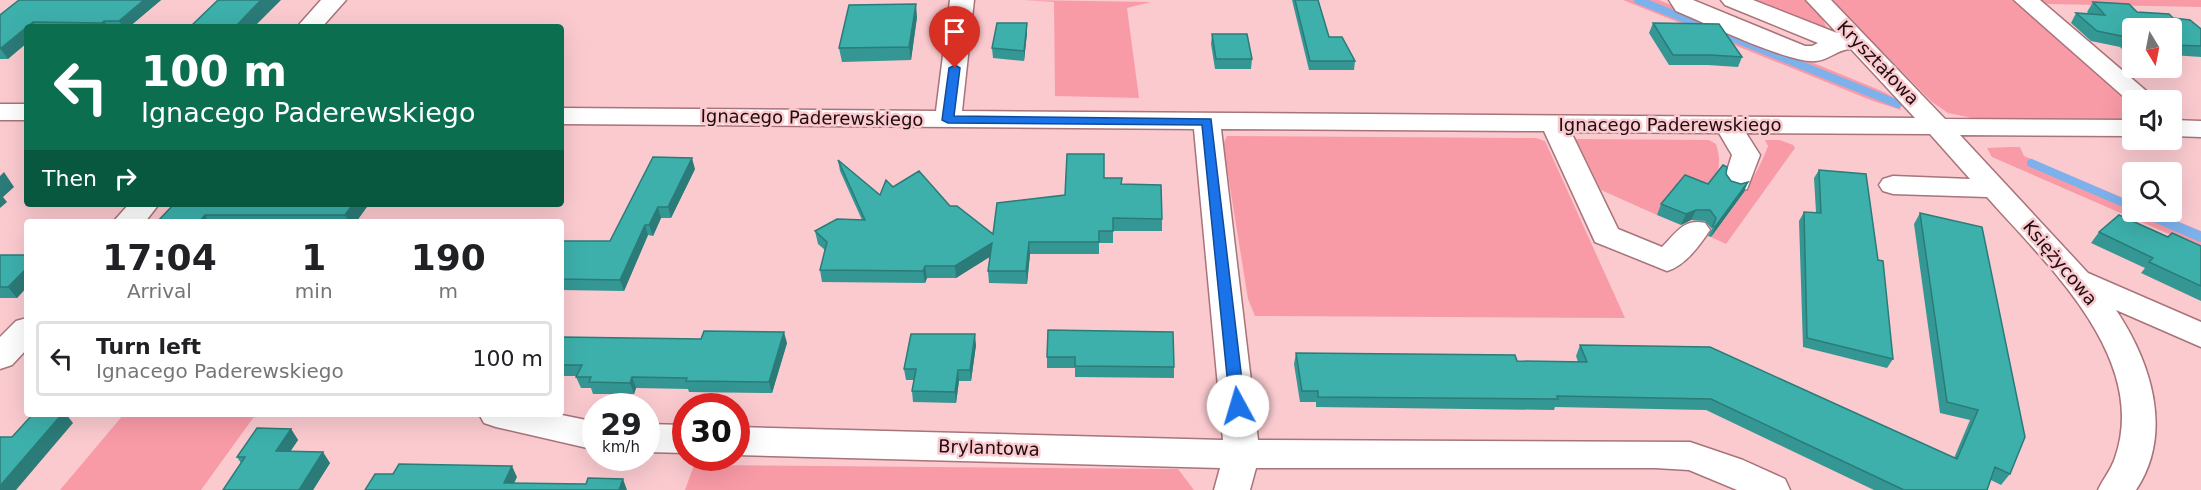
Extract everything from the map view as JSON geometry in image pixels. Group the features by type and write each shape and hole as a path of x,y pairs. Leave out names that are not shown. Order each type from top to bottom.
{"street":[{"path":"312,24 334,0"},
{"path":"948,120 962,0"},
{"path":"1681,0 1684,6 1801,53 1816,54 1849,42"},
{"path":"1733,0 1849,42"},
{"name":"Kryształowa","path":"1818,0 1849,42 1938,126"},
{"path":"2026,0 2130,90"},
{"path":"0,112 24,112"},
{"name":"Ignacego Paderewskiego","path":"564,116 2122,128"},
{"path":"1207,121 1242,452 1232,490"},
{"path":"1554,124 1606,235 1667,261 1695,230"},
{"path":"1727,125 1746,155 1737,183"},
{"name":"Księżycowa","path":"1938,126 2079,282 2120,345 2133,379 2139,416 2135,448 2126,479 2116,490"},
{"path":"2182,128 2201,129"},
{"path":"1893,185 1995,189"},
{"path":"131,219 142,207"},
{"path":"2079,282 2201,335"},
{"path":"0,359 24,332"},
{"path":"0,359 24,361"},
{"path":"510,417 582,433"},
{"name":"Brylantowa","path":"750,441 1188,454 1242,452"},
{"path":"1242,452 1679,455 1690,456 1730,470 1772,490"}],"shaded area":[{"path":"1024,0 1151,2 1127,8 1139,98 1055,96 1054,2"},
{"path":"1623,0 1659,0 1885,93 1895,99 1901,110 1873,101"},
{"path":"1755,0 1808,0 1818,10 1827,28"},
{"path":"1830,0 2020,0 2122,91 2122,119 1972,118 1948,113 1932,102"},
{"path":"2032,0 2201,0 2201,7 2048,4"},
{"path":"1227,136 1536,138 1545,141 1625,318 1255,316 1248,299 1223,144"},
{"path":"1576,139 1709,140 1716,144 1719,159 1718,171 1703,195 1680,186 1657,215 1601,190"},
{"path":"1765,140 1780,140 1795,148 1726,244 1711,237 1757,171 1768,146"},
{"path":"2020,147 2024,156 2122,197 2122,214 1992,157 1987,148"},
{"path":"2141,222 2179,222 2201,231 2201,248"},
{"path":"121,417 254,417 201,490 60,490"},
{"path":"750,465 1178,469 1194,490 685,490 692,471 750,471"}],"building":[{"path":"19,0 144,0 119,21 24,24 24,29 0,49 0,15"},
{"path":"218,0 261,0 238,24 193,24"},
{"path":"1295,0 1318,0 1329,37 1342,37 1355,61 1310,61"},
{"path":"2093,2 2129,4 2137,12 2169,14 2173,18 2122,18 2122,36 2097,31 2076,13 2105,15"},
{"path":"916,4 909,47 839,48 849,5"},
{"path":"2182,19 2190,20 2201,29 2201,46 2182,45"},
{"path":"997,23 1027,23 1024,51 992,48"},
{"path":"1653,23 1719,24 1742,57 1673,55"},
{"path":"1212,34 1247,34 1252,59 1216,59"},
{"path":"1067,154 1104,154 1104,178 1122,178 1121,184 1161,185 1162,219 1113,218 1113,231 1099,231 1099,242 1029,242 1026,271 988,271 992,243 955,266 925,266 923,271 820,270 827,242 815,231 837,219 865,220 838,160 880,195 886,180 893,187 919,171 950,206 957,206 993,234 997,203 1065,195"},
{"path":"653,157 692,158 668,207 658,207 649,225 645,225 620,280 564,279 564,241 610,241"},
{"path":"1723,165 1727,167 1726,174 1731,181 1741,184 1748,182 1715,227 1713,226 1716,218 1710,210 1696,210 1686,214 1661,204 1685,175 1708,184"},
{"path":"1819,170 1866,174 1878,260 1883,261 1893,359 1807,338 1804,212 1821,213"},
{"path":"171,207 351,207 345,215 205,215 202,219 160,219"},
{"path":"1920,213 1982,227 2025,437 2010,474 1995,467 1987,490 1904,490 1711,399 1557,396 1558,399 1318,397 1318,391 1302,391 1296,353 1515,355 1517,361 1587,362 1580,345 1710,347 1957,459 1978,410 1947,402"},
{"path":"2119,215 2122,216 2122,222 2135,222 2168,237 2172,233 2201,246 2201,286 2149,262 2153,258 2099,232"},
{"path":"0,255 24,255 24,271 8,287 0,287"},
{"path":"1048,330 1173,332 1174,367 1075,366 1075,357 1047,357"},
{"path":"704,331 784,332 769,382 686,381 687,378 632,377 630,383 589,382 591,377 576,377 582,365 564,365 564,337 701,339"},
{"path":"911,334 975,334 970,370 958,370 955,392 912,391 916,369 904,369"},
{"path":"30,417 59,417 0,486 0,437 12,437"},
{"path":"257,428 291,429 276,451 323,452 299,490 223,490 245,457 237,457"},
{"path":"399,464 512,466 504,483 586,484 588,478 623,479 619,490 365,490 375,474 393,474"}],"waterway":[{"path":"1638,0 1898,104"},
{"path":"2031,163 2122,202"},
{"path":"2166,222 2201,237"}],"route":[{"path":"955,68 948,120 1207,121 1238,406"}]}
